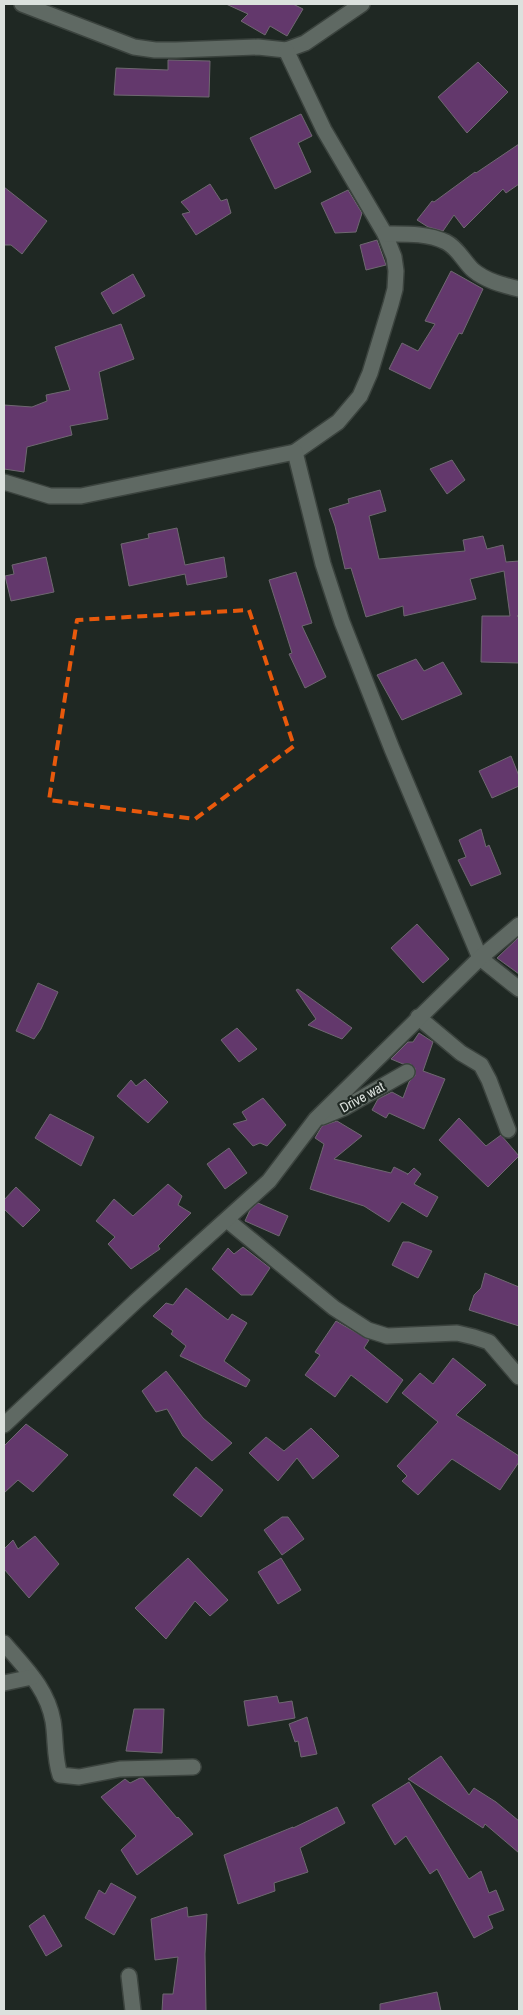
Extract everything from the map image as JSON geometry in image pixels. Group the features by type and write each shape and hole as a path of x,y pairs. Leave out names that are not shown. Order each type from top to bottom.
{"street":[{"path":"22,4 134,46 155,50 258,47 286,50 305,43 362,4"},
{"path":"4,482 50,496 81,496 295,452 338,422 360,396 370,373 395,289 396,271 394,257 385,234 324,130 286,50"},
{"path":"385,234 417,234 447,243 461,255 473,270 496,283 519,289"},
{"path":"295,452 323,564 342,622 392,748 480,958 519,989"},
{"path":"4,1425 136,1301 269,1182 316,1119 480,958 517,928"},
{"path":"418,1017 461,1053 481,1065 490,1080 508,1130"},
{"name":"Drive wat","path":"316,1119 344,1108 407,1072"},
{"path":"227,1220 334,1308 368,1330 387,1336 457,1333 474,1336 489,1342 519,1377"},
{"path":"4,1644 32,1676 46,1697 53,1722 56,1764 60,1775 79,1777 120,1769 193,1767"},
{"path":"4,1683 32,1676"},
{"path":"129,1976 133,2011"}],"highlighted area":[{"path":"249,610 294,746 195,819 49,800 77,620"}],"building":[{"path":"226,4 293,4 303,9 287,36 270,26 265,35 241,21 248,14"},
{"path":"168,60 210,61 209,97 114,95 116,68 168,70"},
{"path":"478,62 508,92 467,133 438,97"},
{"path":"301,114 312,136 298,143 311,172 275,189 250,138"},
{"path":"519,144 519,184 506,193 503,189 464,228 454,215 443,231 428,227 417,220 432,201 434,202 475,172"},
{"path":"210,184 221,201 227,199 231,213 196,235 182,214 190,212 181,202"},
{"path":"4,187 47,221 22,254 11,245 4,245"},
{"path":"348,190 362,213 356,232 335,233 321,203"},
{"path":"377,240 386,265 366,270 360,245"},
{"path":"451,271 483,289 462,334 459,333 430,389 389,369 402,343 418,351 435,324 425,321"},
{"path":"133,274 145,296 113,314 101,293"},
{"path":"121,324 134,359 99,372 108,419 70,426 72,435 27,447 24,472 4,469 4,405 32,407 47,401 46,395 70,390 55,347"},
{"path":"452,460 465,480 447,494 430,469"},
{"path":"380,490 386,511 369,516 379,559 465,551 463,540 483,536 487,549 503,545 506,562 519,561 519,663 481,662 482,616 510,616 504,571 470,579 476,599 404,616 403,606 366,617 351,568 345,569 329,509 349,503 348,499"},
{"path":"177,528 185,565 224,557 227,577 187,585 185,574 129,586 121,544 149,538 148,534"},
{"path":"46,557 54,592 11,601 5,576 14,574 12,565"},
{"path":"296,572 312,623 302,626 326,677 305,688 289,654 292,653 269,580"},
{"path":"416,659 424,671 443,662 462,694 402,720 377,675"},
{"path":"511,756 519,776 519,786 492,798 479,771"},
{"path":"481,829 486,847 489,845 501,874 471,886 458,860 466,857 459,840"},
{"path":"417,924 449,959 423,983 391,948"},
{"path":"519,937 519,974 497,958"},
{"path":"38,983 58,992 41,1029 34,1039 16,1031"},
{"path":"298,989 352,1028 342,1039 308,1025 316,1019 296,990"},
{"path":"237,1028 257,1049 239,1062 221,1040"},
{"path":"419,1033 433,1042 423,1071 445,1079 424,1129 389,1113 386,1118 372,1110 378,1099 392,1092 403,1098 409,1082 415,1076 415,1068 411,1064 403,1064 391,1059 408,1042 413,1042"},
{"path":"145,1079 168,1102 148,1123 117,1096 131,1080 136,1086"},
{"path":"263,1098 286,1125 267,1146 260,1143 253,1146 233,1124 247,1120 242,1112"},
{"path":"50,1114 94,1137 81,1166 35,1138"},
{"path":"459,1118 486,1146 501,1135 519,1156 488,1187 439,1140"},
{"path":"337,1121 362,1136 334,1159 391,1173 394,1167 408,1174 414,1168 421,1174 414,1184 438,1197 427,1217 402,1202 389,1222 364,1206 310,1189 324,1144 315,1138 322,1126"},
{"path":"229,1148 247,1173 225,1189 207,1164"},
{"path":"168,1184 182,1196 178,1205 191,1213 158,1246 160,1249 131,1269 108,1244 115,1237 96,1221 114,1199 133,1216"},
{"path":"16,1187 40,1210 23,1227 4,1209 4,1200"},
{"path":"258,1203 288,1216 279,1236 245,1221 250,1210"},
{"path":"403,1242 409,1242 432,1251 418,1278 392,1265"},
{"path":"243,1247 270,1268 252,1295 241,1295 212,1269 228,1248 234,1254"},
{"path":"485,1273 519,1287 519,1326 469,1310 474,1295 481,1288"},
{"path":"186,1288 228,1320 232,1314 247,1323 224,1361 250,1380 246,1387 180,1356 186,1346 171,1334 173,1331 153,1316 166,1303 173,1305"},
{"path":"336,1321 369,1340 364,1348 403,1380 387,1403 351,1375 335,1397 305,1375 320,1355 315,1352"},
{"path":"453,1358 486,1385 456,1415 519,1456 519,1462 500,1490 452,1459 418,1495 402,1481 407,1476 397,1466 438,1422 402,1393 420,1373 433,1384"},
{"path":"166,1371 203,1418 232,1443 212,1461 183,1436 167,1409 156,1412 142,1391"},
{"path":"26,1424 68,1455 33,1492 18,1480 4,1493 4,1446"},
{"path":"311,1428 339,1456 313,1479 297,1458 278,1481 249,1453 266,1437 284,1451"},
{"path":"196,1467 223,1490 201,1517 173,1495"},
{"path":"282,1517 288,1517 304,1539 282,1555 264,1530"},
{"path":"35,1536 59,1564 29,1598 4,1569 4,1549 13,1540 18,1549"},
{"path":"188,1558 228,1600 210,1616 195,1601 166,1639 135,1608"},
{"path":"281,1558 301,1590 278,1604 258,1572"},
{"path":"277,1696 279,1703 292,1701 295,1718 248,1726 244,1701"},
{"path":"134,1709 164,1709 162,1753 126,1751"},
{"path":"307,1717 317,1754 301,1757 298,1741 295,1742 289,1724"},
{"path":"441,1756 469,1795 474,1788 496,1802 519,1821 519,1853 485,1824 483,1828 408,1779"},
{"path":"143,1778 193,1834 137,1875 121,1850 136,1836 101,1797 125,1779 130,1783"},
{"path":"409,1782 469,1879 481,1871 489,1893 496,1890 504,1910 488,1916 493,1928 474,1938 437,1869 430,1874 406,1836 395,1845 372,1805"},
{"path":"337,1807 345,1823 300,1848 308,1872 274,1883 275,1891 238,1904 224,1855 293,1828"},
{"path":"111,1883 136,1897 114,1935 85,1918 99,1890 105,1894"},
{"path":"187,1907 188,1917 207,1914 205,1954 206,2011 162,2011 163,1994 173,1994 178,1957 155,1960 151,1919"},
{"path":"44,1915 62,1946 46,1956 29,1926"},
{"path":"437,1992 441,2011 380,2011 380,2004"}]}
